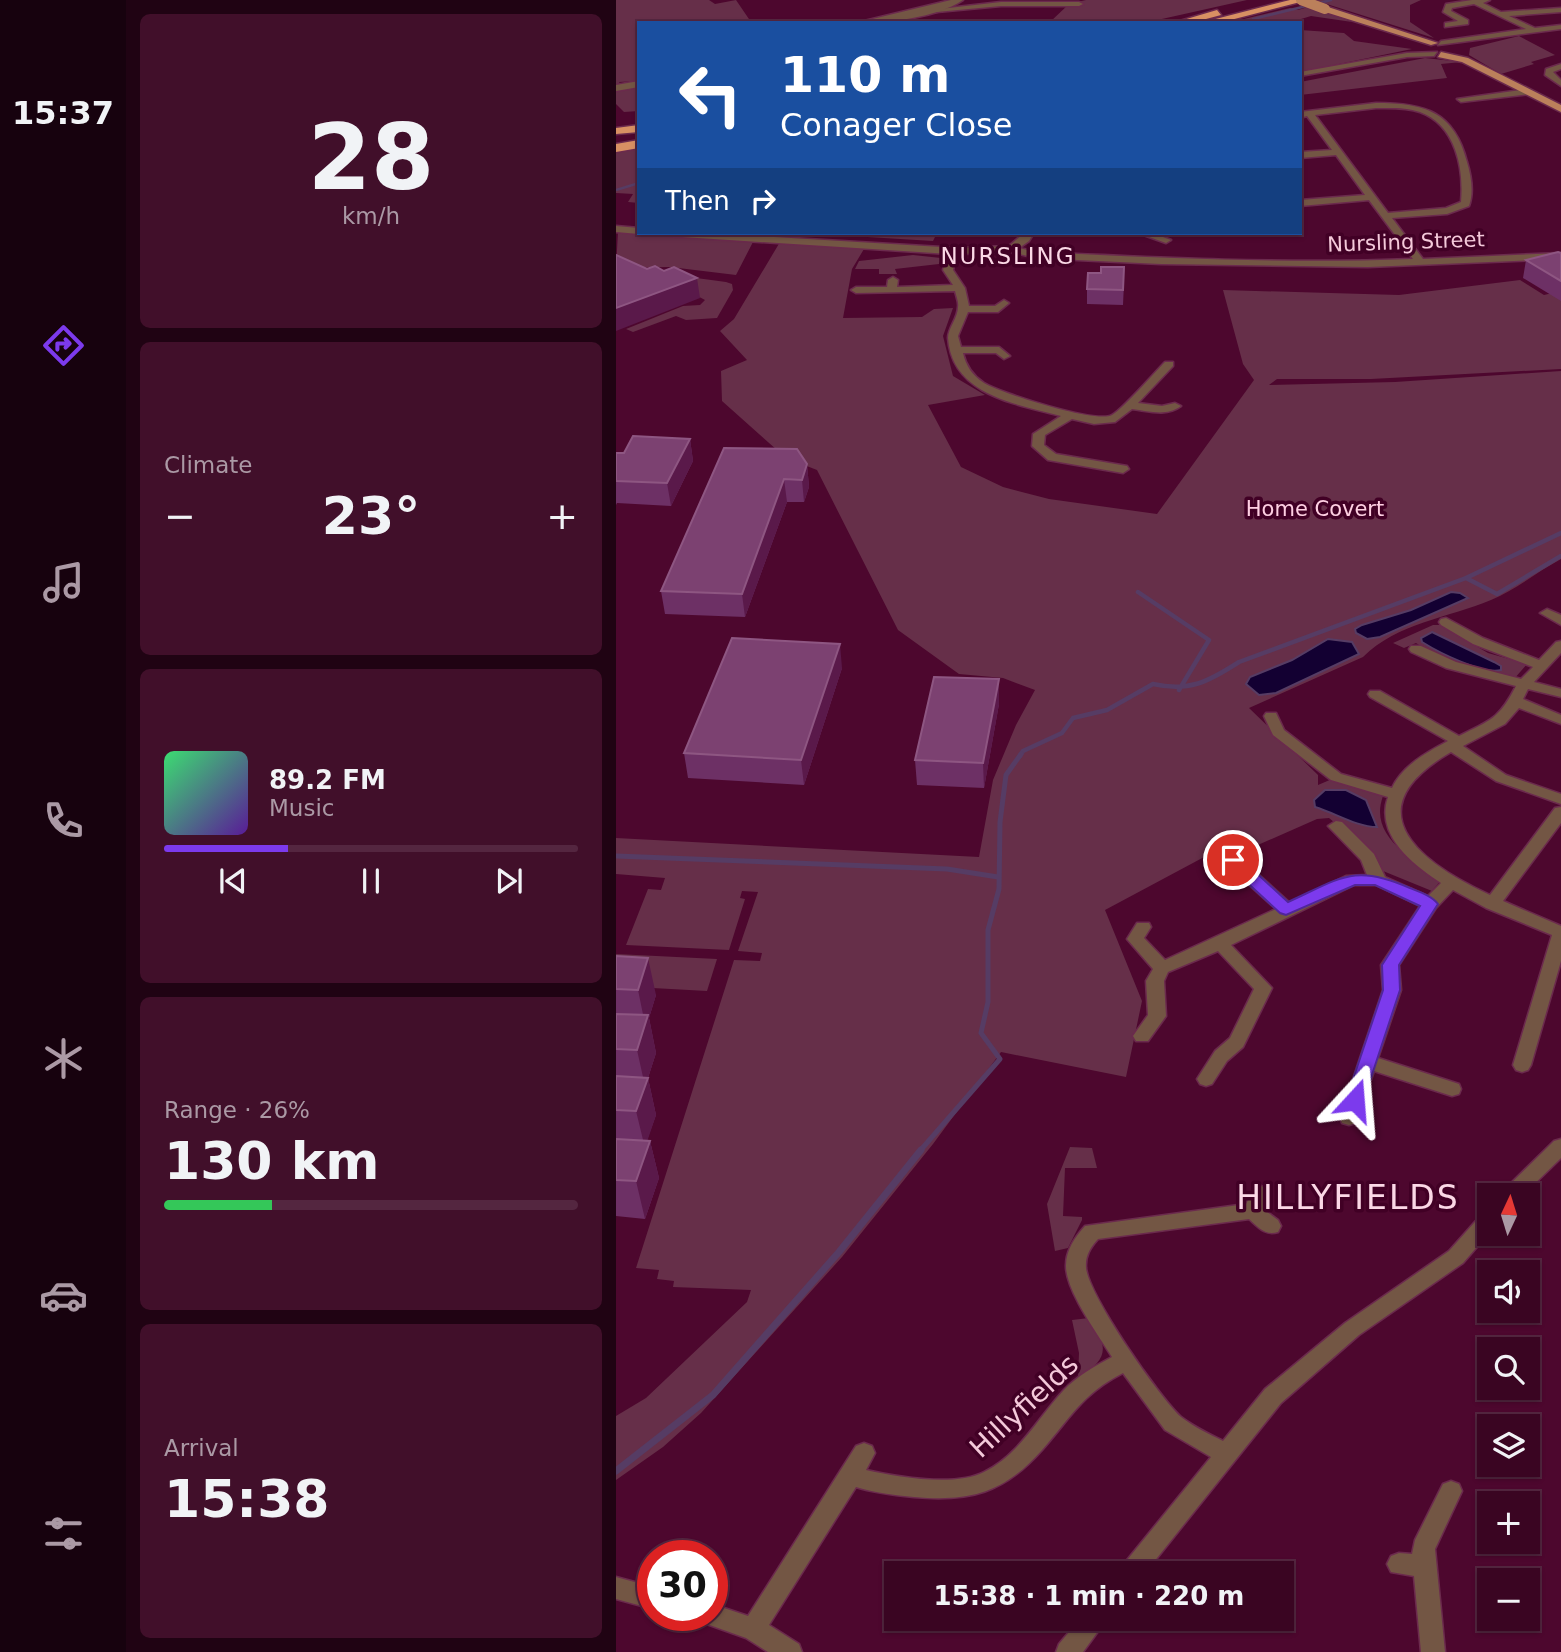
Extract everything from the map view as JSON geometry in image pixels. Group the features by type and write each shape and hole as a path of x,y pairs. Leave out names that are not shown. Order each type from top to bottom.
{"highway":[{"path":"1186,21 1273,0"},
{"path":"1213,21 1302,0"},
{"path":"1176,21 1256,4"},
{"path":"616,118 637,116"},
{"path":"616,131 637,128"},
{"path":"616,138 637,135"},
{"path":"616,148 637,144"}],"main road":[{"path":"1302,0 1410,37 1438,43 1457,50 1465,60"},
{"path":"1410,37 1420,48 1438,55 1465,60 1561,109"},
{"path":"1420,48 1438,43"},
{"path":"1438,55 1457,50"}],"street":[{"path":"926,11 959,0"},
{"path":"1016,0 1079,4"},
{"path":"1448,25 1468,24 1451,15 1447,8 1486,0"},
{"path":"871,21 926,11 1036,2"},
{"path":"1475,2 1535,31"},
{"path":"1500,14 1561,10"},
{"path":"1438,43 1561,27"},
{"path":"1457,50 1467,41"},
{"path":"1407,55 1420,48"},
{"path":"1302,75 1407,55 1438,55"},
{"path":"1561,66 1546,70 1552,79 1561,84"},
{"path":"616,88 637,84"},
{"path":"1461,99 1474,95 1528,92"},
{"path":"1305,114 1380,106 1409,107 1436,115 1454,131 1461,146 1466,204 1447,211 1386,216"},
{"path":"1305,114 1339,152 1420,262"},
{"path":"1302,155 1339,152"},
{"path":"1302,203 1371,197"},
{"path":"616,229 637,231"},
{"name":"Nursling Street","path":"730,235 958,251 990,252 1011,248 1035,255 1161,261 1315,264 1561,256"},
{"path":"1011,248 1028,235"},
{"path":"958,251 950,260 948,270 960,288 964,309 953,336 961,368 980,385 1008,398 1068,416 1094,421 1115,419 1167,376 1169,364"},
{"path":"856,290 892,285 960,288"},
{"path":"964,309 1002,308"},
{"path":"956,350 1003,351"},
{"path":"1130,405 1169,411"},
{"path":"1068,416 1039,434 1038,446 1052,457 1111,462 1123,469"},
{"path":"1547,613 1561,621"},
{"path":"1446,622 1489,646 1541,665"},
{"path":"1522,1065 1561,932 1492,904 1451,882 1402,844 1393,832 1391,812 1395,794 1414,770 1500,721 1516,701 1524,684 1561,645"},
{"path":"1416,649 1448,666 1561,693"},
{"path":"1375,694 1456,744 1501,778 1561,799"},
{"path":"1516,701 1561,720"},
{"path":"1271,716 1278,732 1336,777 1395,794"},
{"path":"1492,904 1561,813"},
{"path":"1336,826 1368,858 1378,880"},
{"path":"1233,860 1286,909"},
{"path":"1142,1036 1157,1016 1155,981 1162,968 1220,943 1286,909 1352,880 1378,880 1430,904"},
{"path":"1349,1118 1392,990 1391,965 1430,904 1451,882"},
{"path":"1143,927 1135,939 1162,968"},
{"path":"1206,1079 1221,1056 1237,1042 1263,988 1220,943"},
{"path":"1368,1062 1452,1089"},
{"path":"1523,1183 1561,1146"},
{"path":"1224,1453 1172,1422 1127,1360 1082,1289 1076,1272 1078,1246 1092,1232 1256,1202 1271,1226"},
{"path":"1140,1561 1273,1395 1304,1366 1456,1257 1477,1233"},
{"name":"Hillyfields","path":"851,1475 868,1481 930,1490 974,1489 984,1485 1008,1471 1028,1451 1076,1392 1100,1374 1127,1360"},
{"path":"753,1629 864,1453"},
{"path":"1433,1652 1423,1548 1451,1491"},
{"path":"1399,1564 1424,1565"},
{"path":"616,1588 637,1594"},
{"path":"728,1620 753,1629 790,1652"},
{"path":"1068,1652 1085,1631"}],"green space":[{"path":"616,0 709,0 715,4 736,0 750,21 637,21 637,81 619,82 622,86 616,87"},
{"path":"1086,0 1247,0 1153,21 1051,21 1069,4"},
{"path":"1314,0 1421,0 1410,5 1410,22 1434,38"},
{"path":"1311,6 1352,22 1311,16 1295,21 1235,21 1290,8 1298,10"},
{"path":"1302,30 1344,33 1354,41 1412,49 1302,72"},
{"path":"1519,36 1555,55 1501,74 1469,55 1470,48"},
{"path":"1425,58 1462,62 1441,64 1447,78 1302,95 1302,82"},
{"path":"637,86 637,111 624,112 616,104 616,89"},
{"path":"637,147 637,203 628,202 633,194 616,193 616,151"},
{"path":"618,232 753,242 736,275 670,267 616,268"},
{"path":"834,235 936,235 933,241"},
{"name":"Home Covert","path":"780,242 864,249 852,269 843,318 922,317 934,309 953,308 943,336 953,376 985,395 928,405 961,467 1003,487 1049,499 1157,514 1254,380 1243,364 1223,290 1399,295 1520,280 1544,295 1561,291 1561,369 1371,379 1277,379 1269,385 1395,382 1561,371 1561,559 1500,596 1391,636 1363,657 1249,708 1318,775 1318,785 1332,779 1383,796 1380,810 1387,835 1406,855 1441,880 1432,891 1383,871 1367,849 1329,818 1317,819 1242,852 1206,856 1105,910 1142,1001 1126,1077 1001,1052 933,1144 842,1257 701,1413 663,1447 616,1480 616,1416 646,1398 747,1302 751,1290 673,1287 674,1281 657,1279 659,1270 636,1268 734,960 760,961 762,953 738,951 758,892 742,891 740,898 745,899 729,950 626,945 648,889 661,890 665,878 616,874 616,838 979,857 993,780 1016,725 1035,690 1003,678 959,674 898,630 817,470 786,458 722,401 721,371 747,360 720,331 734,319","holes":["1451,592 1468,598 1380,637 1362,625 1411,610","1328,639 1352,642 1358,654 1250,677 1292,660"]},
{"path":"913,255 941,258 939,264 895,269 897,274 879,274 879,269 855,269 859,261"},
{"path":"652,272 726,282 732,284 733,290 717,318 686,320 676,316 633,332 626,329 683,306 700,305 705,300"},
{"path":"1433,625 1440,625 1488,653 1527,664 1514,679 1463,666 1416,643 1404,648 1393,643"},
{"path":"616,954 717,959 707,991 616,986"},
{"path":"1070,1147 1092,1148 1097,1168 1065,1168 1063,1216 1082,1217 1082,1220 1068,1248 1055,1251 1047,1204"},
{"path":"1089,1318 1100,1337 1103,1352 1096,1365 1078,1378 1079,1353 1072,1320"}],"shaded area":[{"path":"1451,592 1468,598 1380,637 1367,639 1356,633 1355,629 1362,625 1411,610"},
{"path":"1432,632 1494,662 1501,666 1501,670 1472,666 1422,642 1421,638"},
{"path":"1328,639 1352,642 1359,654 1276,693 1259,695 1246,684 1250,677 1292,660"},
{"path":"1325,790 1346,790 1366,800 1377,827 1354,822 1315,807 1314,800"}],"building":[{"path":"1561,253 1561,281 1526,260"},
{"path":"616,255 647,269 655,266 664,271 674,267 697,278 616,308"},
{"path":"1101,267 1124,267 1123,290 1087,289 1088,273 1101,273"},
{"path":"633,436 690,439 667,483 616,481 616,453 624,453"},
{"path":"724,448 797,449 807,464 802,480 784,479 742,594 661,591"},
{"path":"732,638 840,644 801,760 684,753"},
{"path":"934,677 999,679 983,763 915,760"},
{"path":"616,956 648,958 638,990 616,989"},
{"path":"616,1014 648,1015 637,1050 616,1049"},
{"path":"616,1076 648,1078 636,1111 616,1110"},
{"path":"616,1139 650,1141 636,1181 616,1180"}],"waterway":[{"path":"1252,21 1331,0"},
{"path":"616,190 637,184"},
{"path":"1466,578 1561,533"},
{"path":"1466,578 1497,594 1561,556"},
{"path":"1181,687 1198,684 1239,662 1466,578"},
{"path":"1138,592 1209,640 1181,687"},
{"path":"1020,756 1023,751 1062,733 1073,718 1107,710 1153,684 1181,687"},
{"path":"919,1152 1000,1059 981,1033 988,1002 988,930 999,889 1000,822 1006,775 1021,754"},
{"path":"616,856 947,869 998,877"},
{"path":"616,1471 713,1395 839,1252 921,1150"}],"district":[{"name":"NURSLING","path":"1008,256"},
{"name":"HILLYFIELDS","path":"1348,1197"}],"route":[{"path":"1233,860 1286,909 1352,880 1365,878 1378,880 1430,904 1391,965 1392,990 1355,1100"}]}
